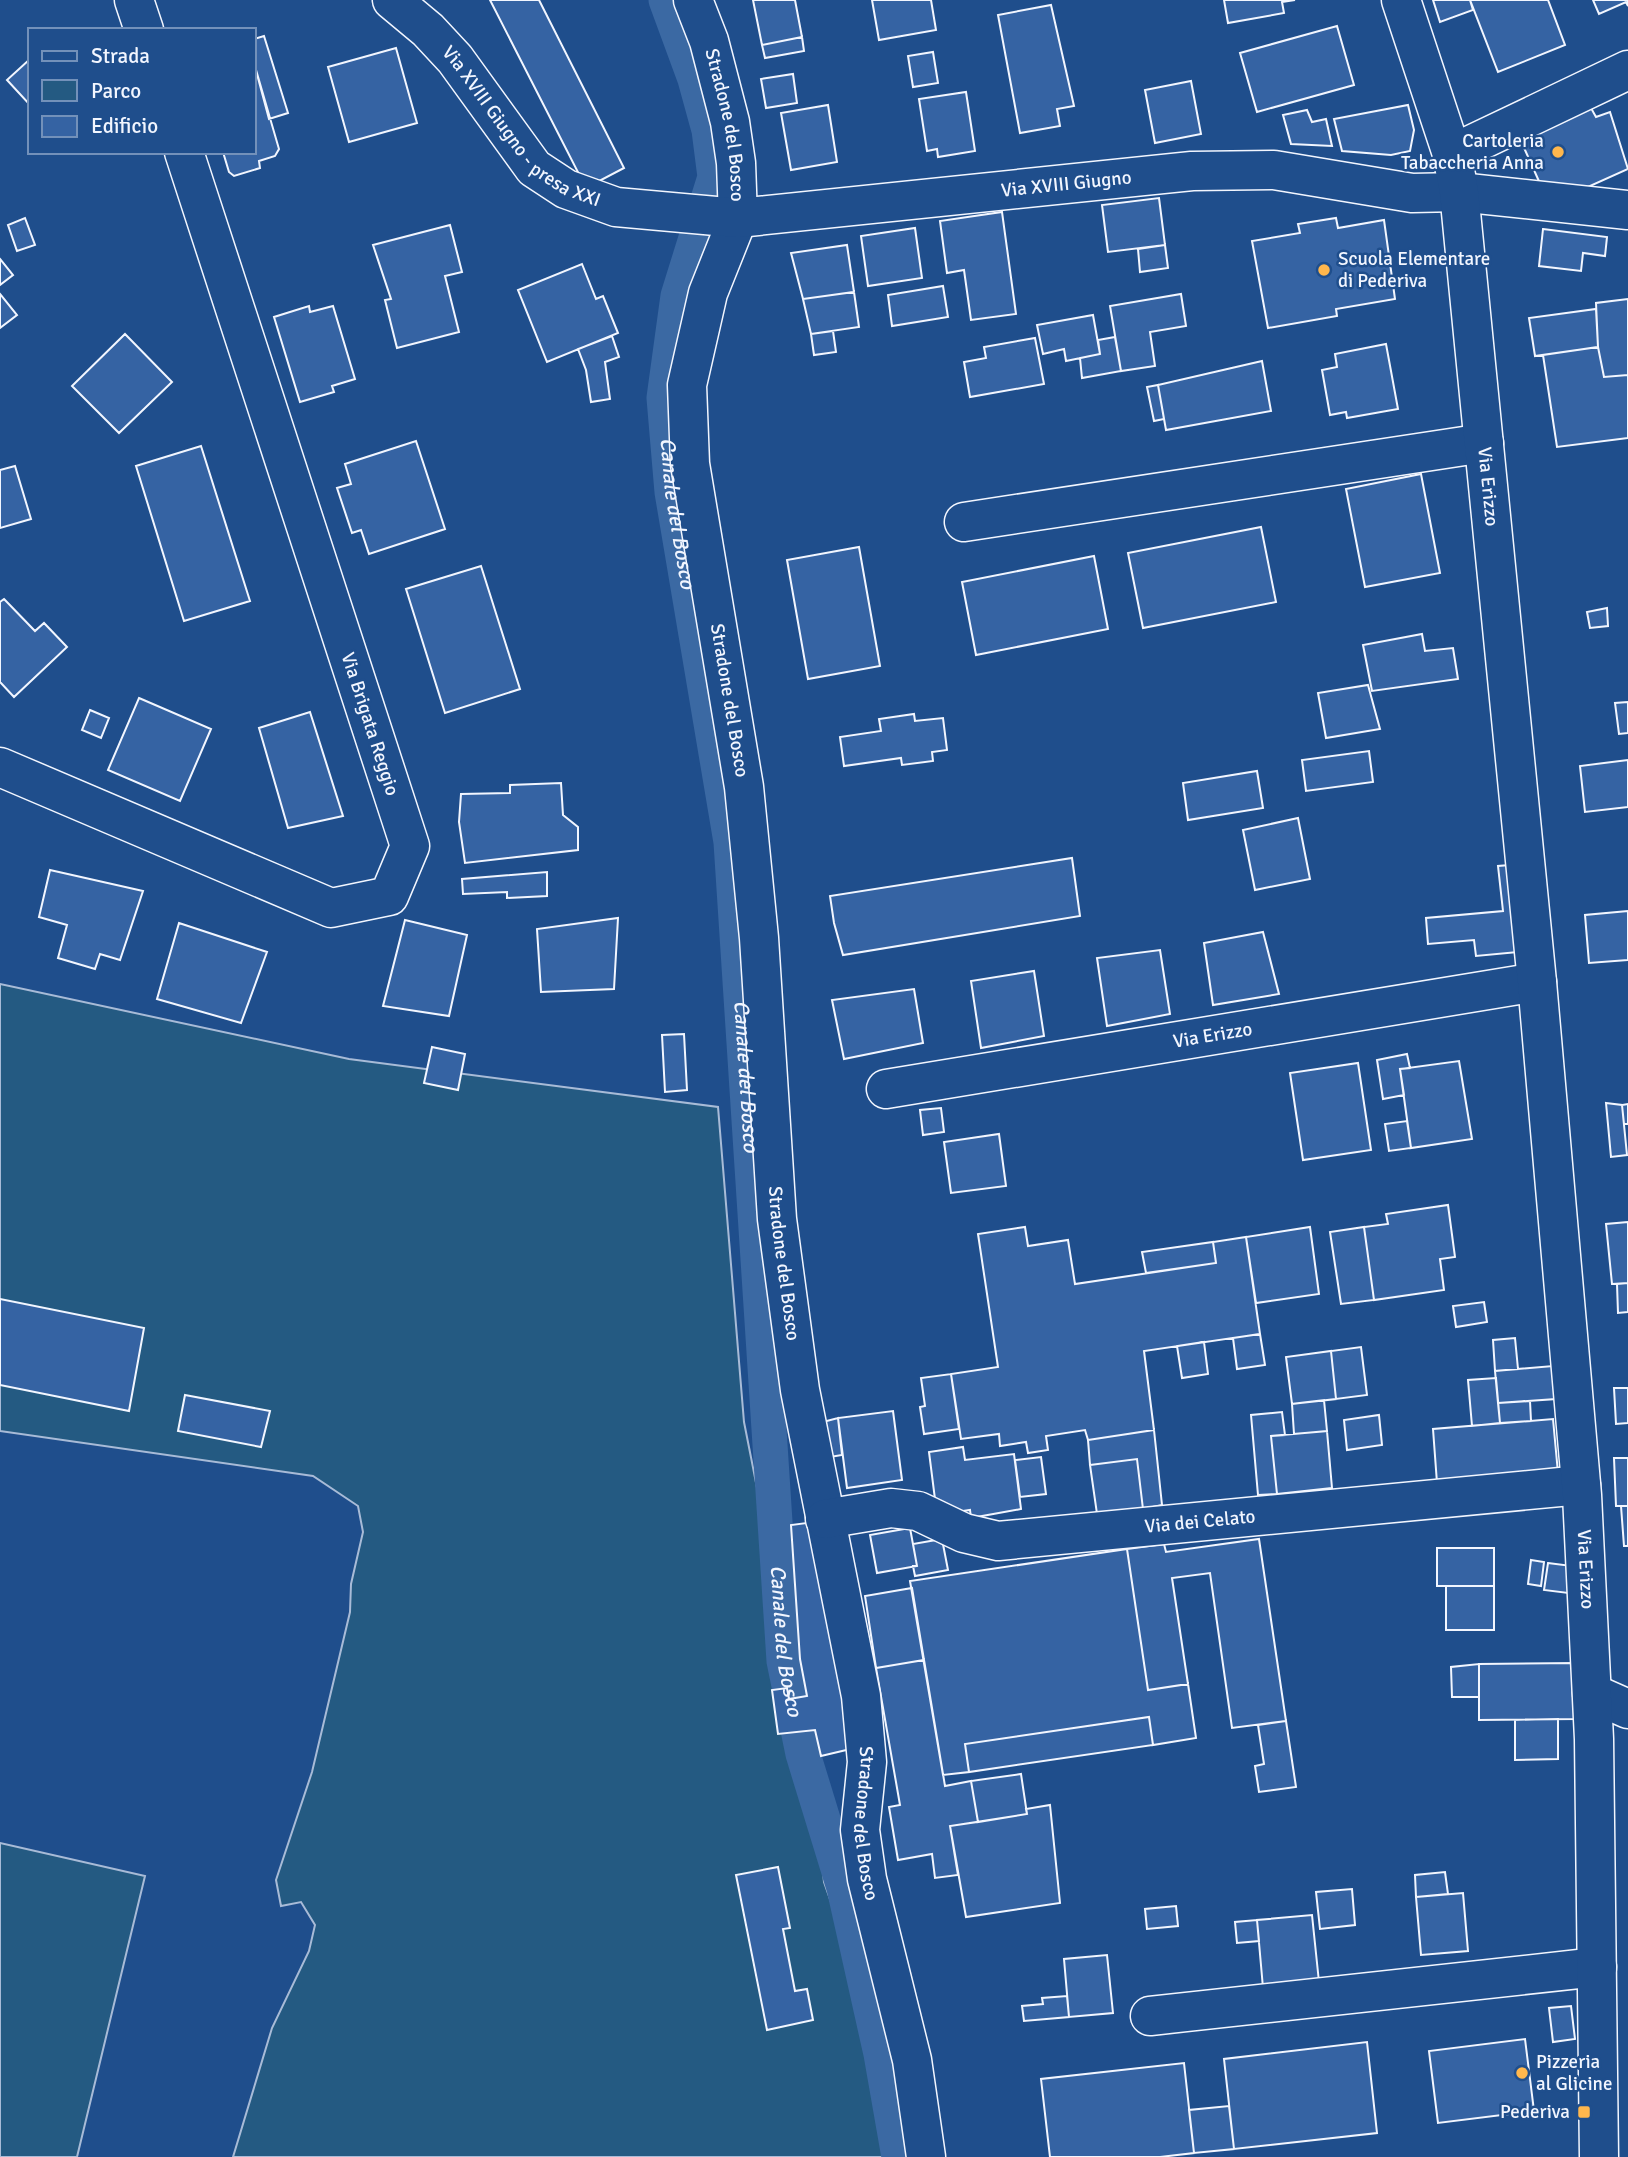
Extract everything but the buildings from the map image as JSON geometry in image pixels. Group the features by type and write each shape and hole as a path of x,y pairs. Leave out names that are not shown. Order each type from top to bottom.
{"street":[{"path":"134,0 143,28"},
{"name":"Via XVIII Giugno - presa XXI","path":"392,0 428,30 455,59 534,168 566,189 608,205 671,214"},
{"name":"Stradone del Bosco","path":"693,0 709,41 730,122 736,163 728,218 687,385 690,464 744,787 759,938 777,1219 800,1390 861,1696 867,1762 860,1830 867,1880 912,2060 926,2157"},
{"name":"Via Erizzo","path":"1401,0 1452,154 1459,192 1537,982 1581,1485 1592,1692 1599,2157"},
{"path":"1452,154 1628,70"},
{"name":"Via Brigata Reggio","path":"0,767 331,908 389,896 410,846 185,154"},
{"name":"Via XVIII Giugno","path":"671,214 728,218 1192,171 1274,170 1412,193 1459,192 1628,209"},
{"path":"964,522 1484,443"},
{"name":"Via Erizzo","path":"886,1089 1537,982"},
{"name":"Via dei Celato","path":"825,1519 891,1508 918,1511 964,1533 998,1541 1581,1485"},
{"path":"1592,1692 1628,1709"},
{"path":"1150,2016 1597,1967"}],"green space":[{"path":"0,984 349,1059 718,1107 744,1422 762,1513 806,1649 819,1730 819,1833 824,1882 850,1956 868,2032 885,2157 233,2157 272,2028 309,1951 315,1925 301,1902 281,1906 276,1880 312,1772 350,1612 351,1584 363,1532 358,1506 313,1476 0,1431"},
{"path":"0,1843 145,1876 77,2157 0,2157"}],"waterway":[{"name":"Canale del Bosco","path":"666,0 695,79 709,130 715,177 678,296 664,398 672,492 731,842 784,1661 803,1754 844,1888 881,2054 899,2157"}],"place":[{"name":"Cartoleria Tabaccheria Anna","path":"1558,152"},
{"name":"Scuola Elementare di Pederiva","path":"1324,270"},
{"name":"Pizzeria al Glicine","path":"1522,2073"},
{"name":"Pederiva","path":"1584,2112"}]}
